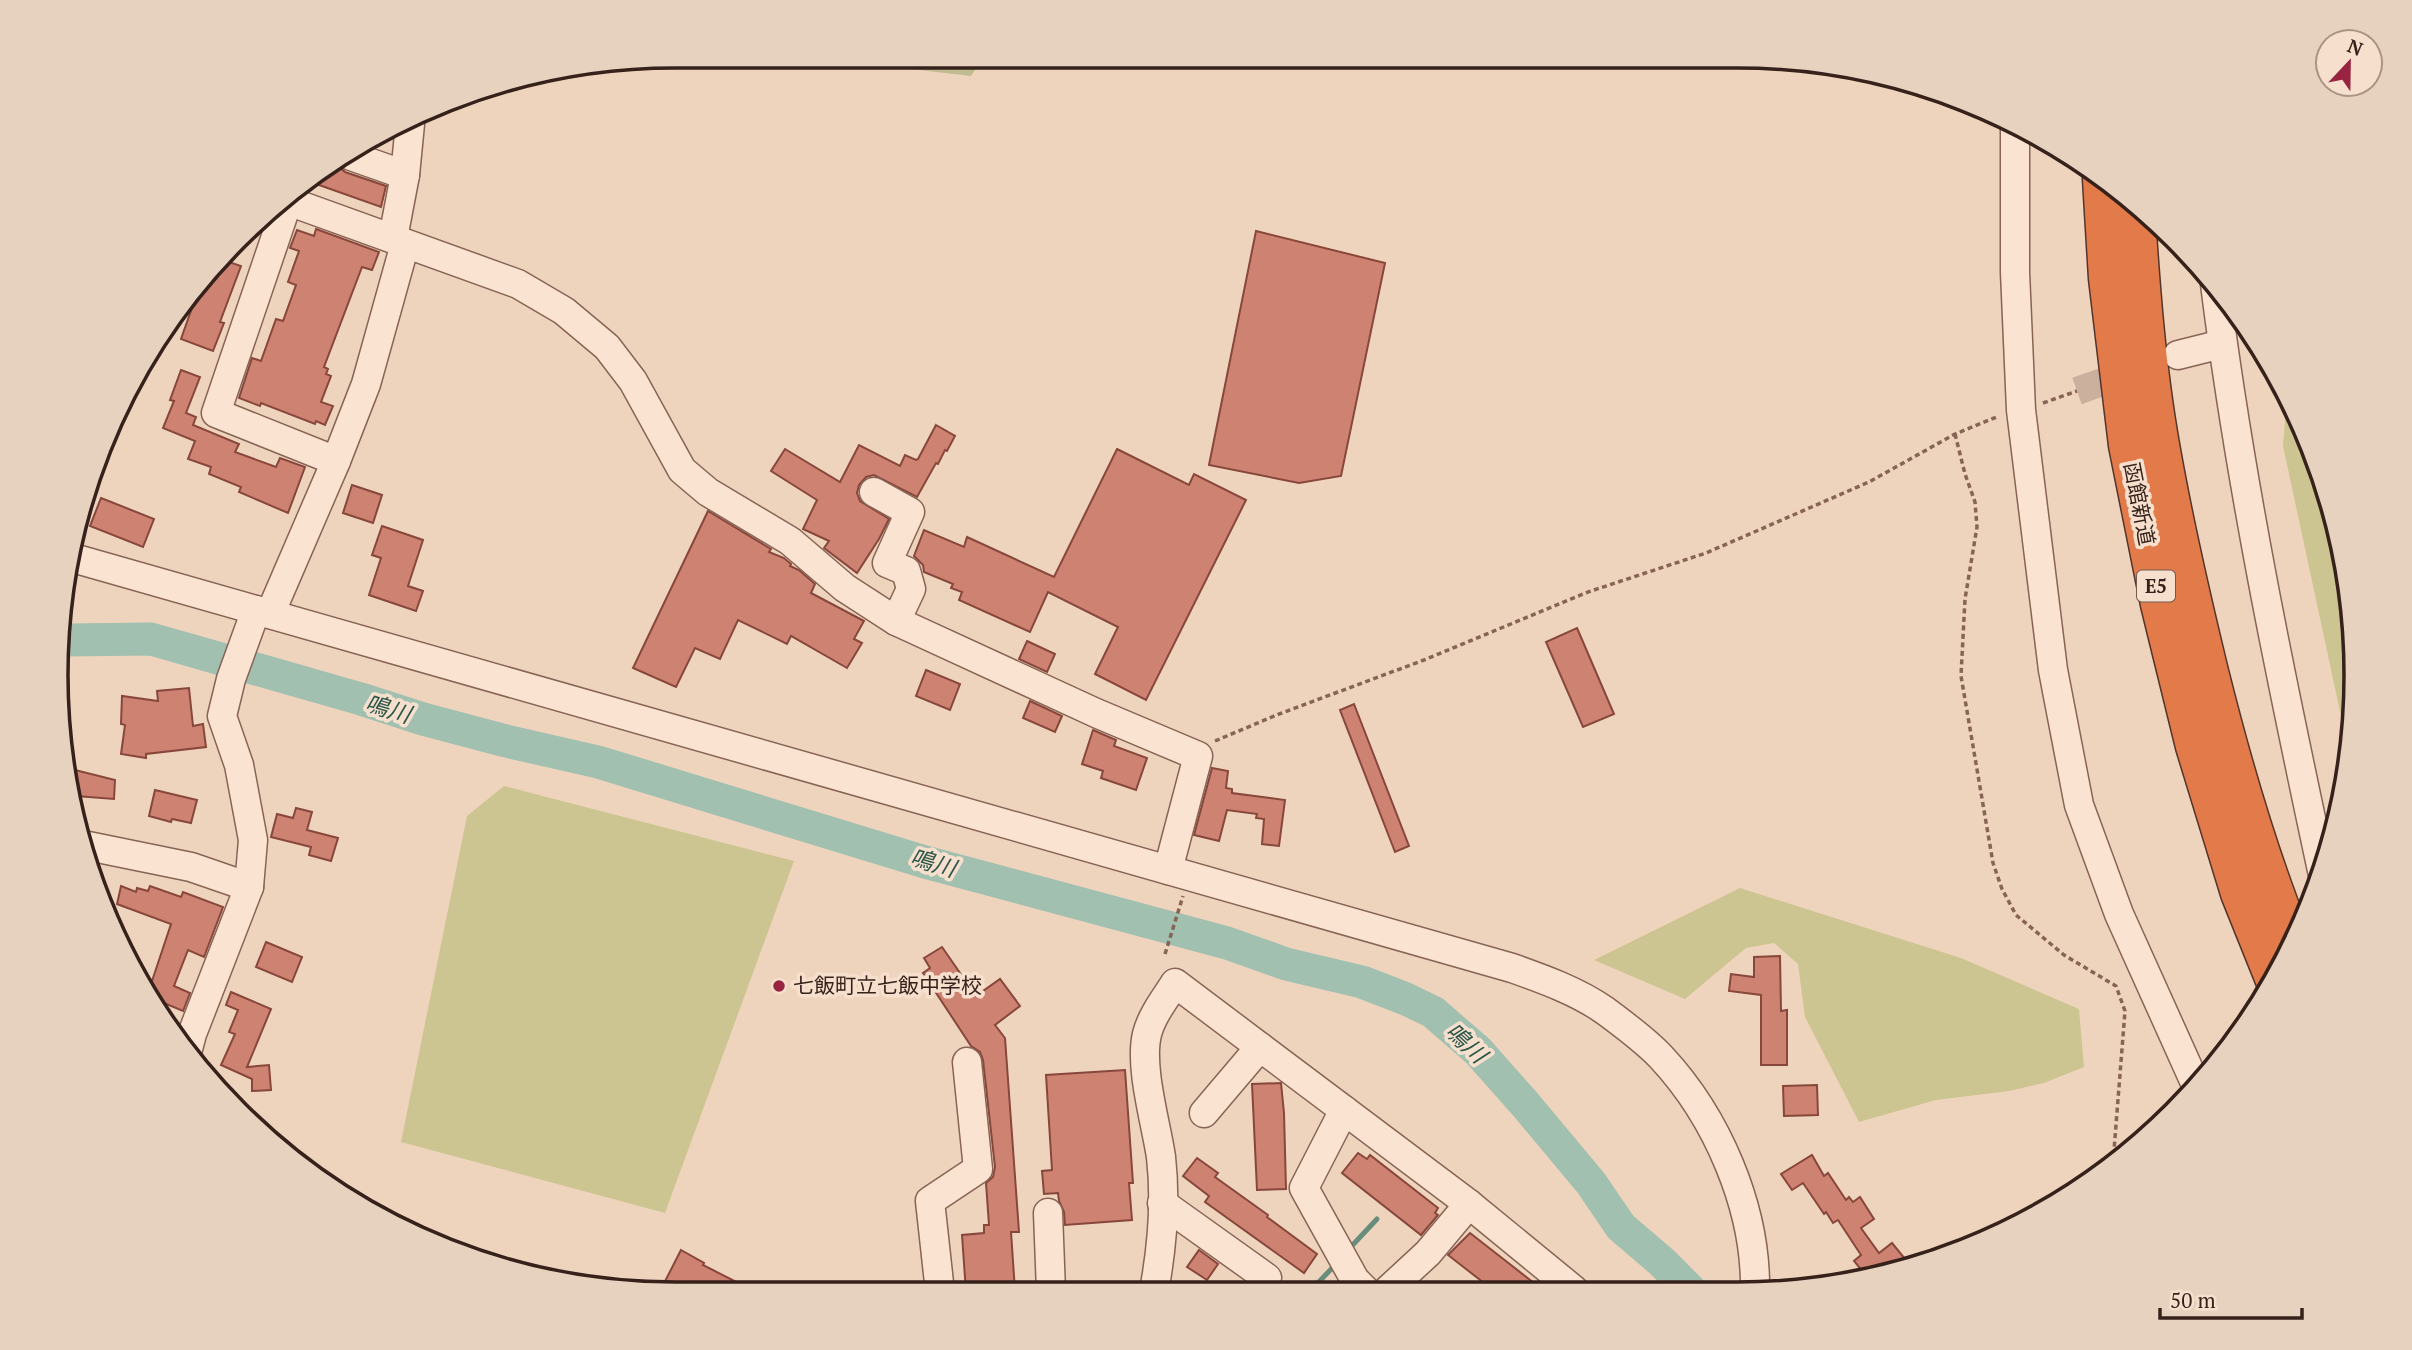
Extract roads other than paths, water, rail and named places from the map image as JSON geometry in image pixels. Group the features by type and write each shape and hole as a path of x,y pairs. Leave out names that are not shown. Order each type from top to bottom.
{"highway":[{"name":"函館新道","path":"2103,192 2108,278 2127,445 2160,604 2195,746 2240,893 2269,965"},
{"name":"函館新道","path":"2136,218 2140,279 2160,443 2191,600 2227,744 2267,877 2288,928"}],"street":[{"path":"191,1039 249,887 253,840 239,765 222,716 244,642 263,612 336,461 366,384 399,241 409,130"},
{"path":"2015,136 2015,272 2021,410 2053,670 2079,805 2119,914 2192,1076"},
{"path":"358,159 405,175"},
{"path":"294,203 518,284 564,311 607,347 633,381 682,470 708,492 790,541 845,588 896,621 1096,713 1198,756 1171,879"},
{"path":"284,211 216,413 336,461"},
{"path":"2217,305 2270,625 2318,850"},
{"path":"2178,355 2222,344"},
{"path":"874,492 911,512 887,563 906,571 911,589 896,621"},
{"path":"79,560 1171,879 1512,968 1553,984 1602,1008 1660,1056 1711,1123 1733,1173 1750,1232 1754,1281"},
{"path":"93,847 191,867 249,887"},
{"path":"1156,1282 1162,1251 1161,1159 1145,1054 1153,1017 1175,982 1469,1205 1561,1282"},
{"path":"1204,1112 1260,1047"},
{"path":"939,1282 930,1201 978,1169 967,1062"},
{"path":"1344,1110 1304,1188 1357,1282"},
{"path":"1162,1203 1267,1278"},
{"path":"1396,1282 1427,1253 1469,1205"},
{"path":"1048,1213 1051,1282"}],"waterway":[{"name":"鳴川","path":"70,640 151,639 423,719 598,762 925,862 1227,943 1286,964 1362,982 1406,999 1433,1012 1478,1051 1591,1183 1621,1227 1682,1282"},
{"path":"1348,1250 1377,1219"},
{"path":"1319,1282 1337,1263"}],"tunnel":[{"path":"2077,391 2136,370"}],"place":[{"name":"七飯町立七飯中学校","path":"779,986"}]}
